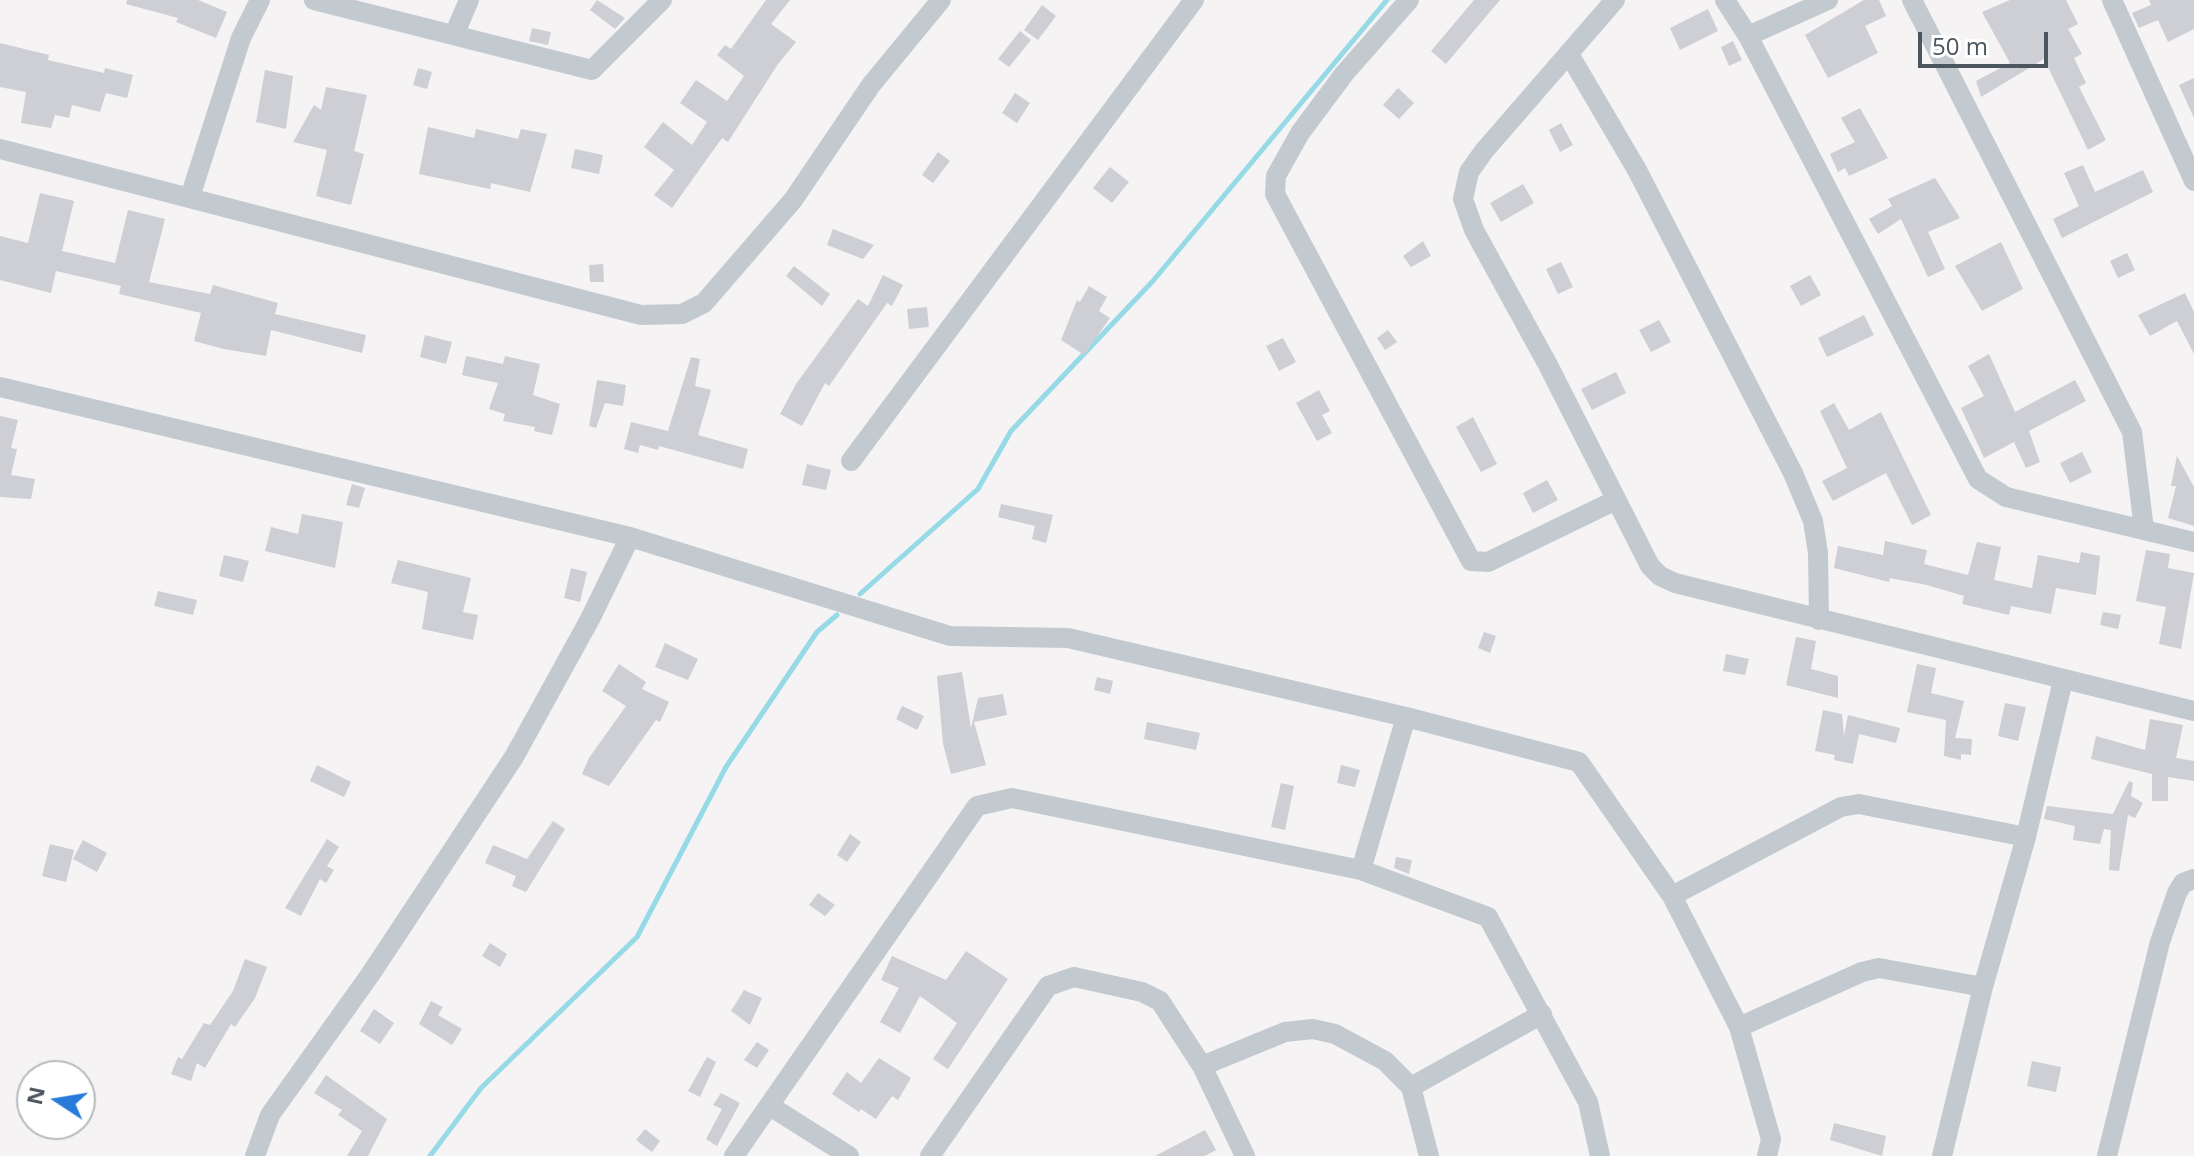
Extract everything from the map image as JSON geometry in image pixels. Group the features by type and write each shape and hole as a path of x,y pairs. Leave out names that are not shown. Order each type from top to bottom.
{"street":[{"path":"190,197 241,38 260,0"},
{"path":"314,0 592,70 662,0"},
{"path":"454,35 469,0"},
{"path":"0,149 641,315 682,314 704,303 793,200 871,85 941,0"},
{"path":"851,461 1194,0"},
{"path":"1409,0 1344,74 1300,133 1276,176 1275,194 1471,561 1488,562 1614,501"},
{"path":"1615,0 1484,151 1469,172 1463,199 1474,230 1548,365 1614,501 1650,566 1660,576 1819,620 2194,711"},
{"path":"1725,0 1748,36 1978,479 2006,497 2194,542"},
{"path":"1748,36 1828,0"},
{"path":"1912,0 2080,323 2132,432 2144,529"},
{"path":"2112,0 2194,181"},
{"path":"1569,54 1637,170 1793,473 1813,521 1818,553 1819,620"},
{"path":"0,387 630,537 950,636 1068,638 1406,717 1579,762 1672,896 1739,1027 1771,1139 1767,1156"},
{"path":"255,1156 270,1115 370,975 514,757 590,619 630,537"},
{"path":"1942,1156 1983,987 2026,837 2063,680"},
{"path":"1361,870 1406,717"},
{"path":"734,1156 977,806 1012,798 1361,870 1488,917 1588,1102 1600,1156"},
{"path":"1672,896 1841,807 1859,804 2026,837"},
{"path":"2107,1156 2160,942 2177,893 2183,883 2194,879"},
{"path":"1739,1027 1862,972 1879,968 1983,987"},
{"path":"930,1156 1048,986 1060,979 1074,977 1142,992 1160,1001 1202,1066 1245,1156"},
{"path":"1411,1087 1542,1014"},
{"path":"1202,1066 1285,1032 1313,1029 1361,1045 1385,1061 1411,1087 1429,1156"},
{"path":"770,1106 849,1156"}],"building":[{"path":"127,0 198,0 227,12 216,38 176,22 178,18 126,4"},
{"path":"597,0 625,18 615,29 590,10"},
{"path":"766,0 790,0 771,24 796,42 778,64 728,142 722,138 672,208 654,195 674,170 644,147 663,122 692,145 707,122 680,103 696,80 727,101 744,76 717,55 725,45 731,49"},
{"path":"1474,0 1500,0 1446,64 1431,51"},
{"path":"1864,0 1879,0 1886,16 1865,26 1878,53 1828,78 1805,35"},
{"path":"2010,0 2066,0 2078,24 2068,29 2082,54 2074,58 2086,83 2079,87 2106,140 2088,150 2044,59 1981,97 1976,81 2010,63 1982,12"},
{"path":"2149,0 2194,0 2194,29 2168,42 2158,20 2139,28 2132,13 2151,5"},
{"path":"1042,5 1056,16 1038,40 1024,30"},
{"path":"1708,9 1718,31 1680,50 1670,28"},
{"path":"532,28 551,32 548,45 529,41"},
{"path":"1020,31 1031,40 1009,67 998,59"},
{"path":"1733,41 1742,60 1729,66 1721,47"},
{"path":"0,43 49,55 48,60 104,73 105,68 133,75 127,98 106,93 100,112 72,105 69,118 55,115 51,128 21,123 26,92 0,87"},
{"path":"418,68 432,72 427,89 413,85"},
{"path":"265,70 293,76 286,129 256,122"},
{"path":"2194,78 2194,118 2179,85"},
{"path":"326,87 367,95 354,151 364,154 351,205 316,196 327,150 293,142 314,105 321,110"},
{"path":"1398,88 1414,103 1399,119 1383,105"},
{"path":"1015,93 1030,103 1017,123 1002,113"},
{"path":"1860,108 1888,158 1849,176 1845,168 1838,172 1830,154 1855,142 1841,118"},
{"path":"1561,123 1573,145 1560,152 1549,130"},
{"path":"428,127 474,138 476,129 518,139 521,129 547,134 530,192 491,183 490,189 419,174"},
{"path":"575,149 603,155 599,174 571,168"},
{"path":"938,152 950,161 933,183 922,175"},
{"path":"2083,165 2095,192 2143,170 2153,192 2062,238 2053,219 2079,206 2064,173"},
{"path":"1110,167 1129,182 1112,203 1093,188"},
{"path":"1935,178 1960,218 1928,232 1945,269 1928,277 1901,219 1878,234 1869,219 1892,206 1888,199"},
{"path":"1523,184 1534,203 1501,222 1490,203"},
{"path":"40,193 74,201 62,251 115,263 128,210 165,219 149,282 210,294 213,285 278,303 275,314 366,335 362,353 271,330 266,356 224,349 194,341 201,313 119,294 121,286 56,271 51,293 0,280 0,236 28,243"},
{"path":"833,229 874,245 863,259 827,245"},
{"path":"1423,241 1431,256 1411,267 1403,256"},
{"path":"2001,242 2023,289 1982,311 1955,266"},
{"path":"2127,253 2135,270 2118,278 2110,261"},
{"path":"1561,262 1573,287 1558,294 1546,269"},
{"path":"603,264 604,282 590,282 589,265"},
{"path":"794,266 830,294 822,306 786,276"},
{"path":"883,275 903,285 892,306 887,303 829,386 825,383 802,426 780,414 796,384 858,299 868,306"},
{"path":"1810,275 1821,295 1801,306 1790,286"},
{"path":"1089,286 1107,297 1099,311 1110,318 1084,355 1061,340 1077,300 1080,302"},
{"path":"2185,293 2194,312 2194,354 2177,321 2150,336 2138,315"},
{"path":"927,307 929,327 909,329 907,309"},
{"path":"1864,315 1874,335 1827,357 1818,338"},
{"path":"1659,320 1671,342 1651,352 1639,330"},
{"path":"1388,330 1397,342 1385,350 1377,338"},
{"path":"425,335 452,342 446,364 420,357"},
{"path":"1283,338 1296,362 1279,371 1266,346"},
{"path":"1989,354 2015,412 2075,380 2086,401 2029,431 2040,462 2026,468 2014,442 1984,458 1961,408 1984,396 1968,366"},
{"path":"466,356 503,364 505,356 540,364 533,395 560,404 552,435 534,431 535,427 503,421 505,414 489,409 498,383 462,375"},
{"path":"691,357 700,359 695,386 711,390 698,435 748,449 743,469 659,446 658,450 640,445 638,453 624,449 631,422 668,431"},
{"path":"1616,372 1626,393 1592,410 1581,389"},
{"path":"597,380 626,385 623,406 605,403 596,428 589,426"},
{"path":"1319,390 1330,411 1322,415 1332,433 1317,441 1296,403"},
{"path":"1834,403 1849,430 1881,412 1931,515 1912,525 1886,473 1833,501 1822,481 1847,468 1820,411"},
{"path":"0,416 18,420 11,448 17,449 11,475 35,479 31,499 0,497"},
{"path":"1473,417 1497,464 1481,472 1456,427"},
{"path":"2082,452 2092,472 2070,483 2060,463"},
{"path":"2177,456 2194,487 2194,526 2168,518 2176,486 2171,486"},
{"path":"807,464 831,470 826,490 802,485"},
{"path":"1547,480 1558,500 1533,513 1523,493"},
{"path":"352,484 365,488 359,508 346,505"},
{"path":"1001,504 1053,515 1046,543 1032,539 1035,526 998,517"},
{"path":"302,514 343,522 335,568 265,551 271,527 298,534"},
{"path":"1885,541 1927,550 1924,564 1968,575 1977,542 2001,547 1994,580 2032,588 2038,555 2079,563 2081,552 2100,556 2096,595 2056,588 2051,614 2011,606 2009,615 1962,604 1964,596 1927,585 1890,578 1889,582 1834,568 1838,546 1883,555"},
{"path":"2146,550 2170,554 2168,568 2194,573 2181,649 2159,644 2166,607 2136,601"},
{"path":"224,555 249,561 243,582 219,576"},
{"path":"398,560 471,578 463,612 478,615 473,640 422,629 428,592 391,583"},
{"path":"571,568 587,572 580,602 564,598"},
{"path":"158,591 197,600 193,615 154,606"},
{"path":"2103,612 2121,615 2118,629 2100,625"},
{"path":"1484,632 1496,636 1490,653 1478,648"},
{"path":"1796,637 1816,641 1811,669 1838,676 1838,698 1786,685"},
{"path":"665,643 698,659 688,680 655,667"},
{"path":"1726,654 1749,659 1745,675 1723,671"},
{"path":"619,664 646,682 642,689 669,702 660,722 656,720 609,786 582,774 589,758 626,706 602,691"},
{"path":"1917,664 1936,668 1931,693 1964,701 1955,738 1972,739 1971,755 1961,754 1961,760 1944,756 1946,720 1907,712"},
{"path":"962,672 971,728 978,698 1003,694 1007,715 974,722 986,765 951,774 943,744 937,676"},
{"path":"1097,677 1113,681 1110,694 1094,690"},
{"path":"2005,703 2026,707 2018,741 1998,736"},
{"path":"902,706 924,716 917,730 896,719"},
{"path":"1823,710 1842,714 1844,736 1848,715 1900,728 1896,743 1859,734 1853,764 1834,760 1835,755 1815,751"},
{"path":"2150,719 2183,725 2176,758 2194,761 2194,781 2168,777 2168,801 2152,801 2152,774 2091,759 2096,736 2145,750"},
{"path":"1147,722 1200,733 1196,750 1144,739"},
{"path":"317,765 351,782 344,797 310,781"},
{"path":"1341,765 1360,770 1355,787 1337,783"},
{"path":"2129,781 2133,783 2131,796 2143,803 2135,818 2128,815 2119,871 2109,870 2111,830 2104,829 2100,844 2073,840 2075,826 2044,819 2047,806 2113,814"},
{"path":"1281,783 1294,786 1285,830 1271,827"},
{"path":"553,821 565,829 526,892 512,886 516,876 485,863 493,845 527,859"},
{"path":"850,834 861,842 847,862 837,855"},
{"path":"327,839 339,847 327,866 334,870 326,883 320,879 301,916 285,908"},
{"path":"83,840 107,853 97,872 73,859"},
{"path":"50,844 74,850 66,882 42,876"},
{"path":"1396,857 1412,860 1409,874 1394,868"},
{"path":"818,893 835,905 825,916 809,905"},
{"path":"490,943 507,954 500,967 482,956"},
{"path":"966,951 1008,979 948,1069 933,1059 957,1023 920,996 900,1033 880,1022 899,988 881,980 892,956 946,980"},
{"path":"245,959 267,967 255,998 235,1027 231,1024 205,1068 197,1063 191,1081 171,1074 178,1057 182,1059 204,1023 210,1025 233,991"},
{"path":"744,990 762,998 750,1025 731,1011"},
{"path":"431,1001 443,1007 438,1015 462,1029 452,1045 419,1024"},
{"path":"374,1009 394,1023 380,1044 360,1031"},
{"path":"757,1042 769,1050 757,1068 744,1060"},
{"path":"707,1057 716,1062 700,1097 688,1091"},
{"path":"879,1058 911,1078 898,1100 892,1096 876,1119 832,1094 847,1072 861,1083"},
{"path":"2032,1061 2061,1067 2056,1092 2027,1086"},
{"path":"326,1075 387,1119 368,1156 347,1156 362,1131 338,1115 342,1110 314,1093"},
{"path":"721,1093 740,1103 717,1146 706,1139 722,1109 713,1105"},
{"path":"1834,1123 1886,1136 1882,1156 1830,1140"},
{"path":"645,1129 660,1141 652,1152 636,1140"},
{"path":"1205,1130 1216,1150 1205,1156 1155,1156"}],"waterway":[{"path":"860,594 978,489 1011,431 1152,282 1387,0"},
{"path":"430,1156 481,1088 637,937 726,767 817,632 837,615"}]}
